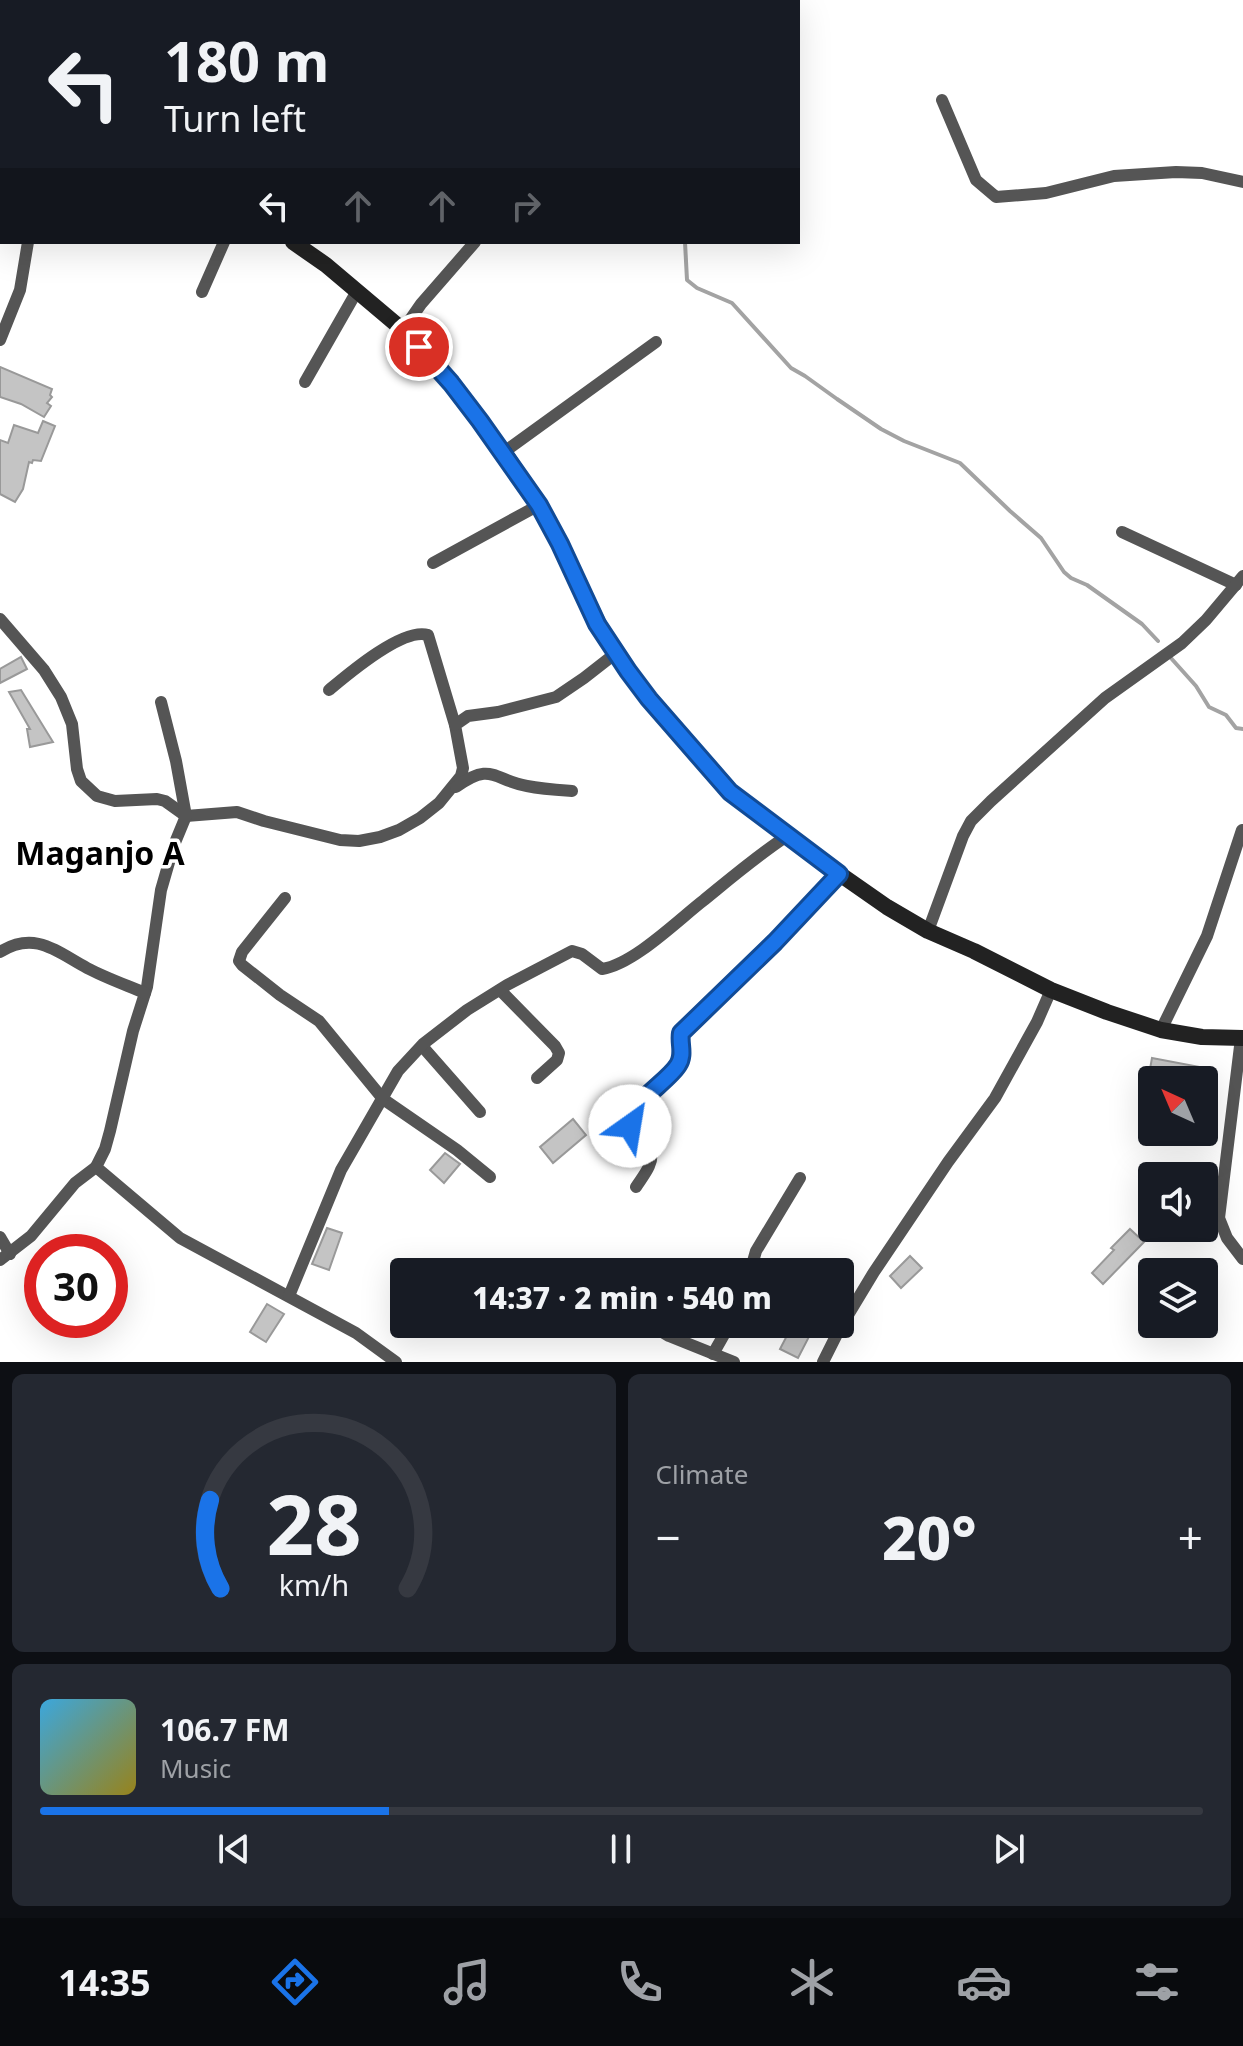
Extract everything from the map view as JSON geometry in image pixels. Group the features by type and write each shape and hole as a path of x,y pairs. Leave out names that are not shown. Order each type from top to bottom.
{"street":[{"path":"942,100 976,180 996,197 1046,193 1114,176 1176,172 1202,173 1243,182"},
{"path":"0,340 20,290 28,244"},
{"path":"202,292 223,244"},
{"path":"296,244 326,265 403,330 451,383 504,452 539,505 597,624 616,653 649,699 730,792 839,874 928,931 1051,990 1107,1012 1161,1030 1202,1037 1242,1038 1219,1218 1227,1238 1243,1259"},
{"path":"403,330 421,304 473,244"},
{"path":"305,382 357,291"},
{"path":"504,452 656,342"},
{"path":"433,563 539,505"},
{"path":"928,931 971,821 1105,698 1182,643 1240,581 1122,532"},
{"path":"0,619 44,670 61,697 72,724 81,781 97,796 115,801 157,799 186,816 237,812 340,840 359,841 399,830 420,818 468,778 478,775 494,773 525,786 572,791"},
{"path":"329,690 367,659 408,638 421,633 428,635 455,725 463,768 450,791"},
{"path":"455,725 468,716 498,712 556,697 616,653"},
{"path":"0,1237 5,1257 31,1236 75,1183 96,1167 105,1149 145,993 161,890 186,816 161,702"},
{"path":"1161,1030 1207,936 1242,830"},
{"path":"289,1296 341,1170 398,1071 422,1046 467,1010 572,951 582,954 602,969 619,964 787,836"},
{"path":"636,1187 652,1156 630,1126 629,1118 634,1109 678,1065 682,1051 681,1033 785,933 839,874"},
{"path":"285,898 242,952 239,961 249,972 319,1021 383,1099 490,1177"},
{"path":"0,952 18,943 33,942 52,948 89,969 145,993"},
{"path":"500,990 559,1053 557,1060 537,1078"},
{"path":"823,1362 871,1277 995,1098 1051,990"},
{"path":"422,1046 480,1112"},
{"path":"96,1167 180,1238 356,1333 396,1362"},
{"path":"754,1258 800,1178"},
{"path":"674,1338 734,1362"},
{"path":"713,1354 722,1338"}],"building":[{"path":"0,367 52,389 52,397 47,403 51,406 44,417 0,397"},
{"path":"43,421 55,426 41,461 29,462 23,489 15,502 0,494 0,440 8,443 14,425 38,433"},
{"path":"21,657 27,669 0,683 0,669"},
{"path":"21,690 53,742 30,747 27,729 30,729 9,692"},
{"path":"1152,1058 1194,1066 1151,1066"},
{"path":"573,1119 586,1135 553,1163 540,1147"},
{"path":"445,1153 460,1164 444,1183 430,1170"},
{"path":"327,1228 342,1233 329,1270 312,1264"},
{"path":"1130,1229 1138,1236 1138,1242 1144,1242 1103,1284 1092,1273 1114,1250 1111,1248"},
{"path":"910,1256 922,1268 901,1288 890,1276"},
{"path":"267,1304 284,1314 266,1342 250,1332"},
{"path":"786,1338 808,1338 798,1358 780,1349"}],"waterway":[{"path":"685,244 687,280 697,288 732,303 791,368 881,429 960,463 1041,538 1064,572 1142,624 1158,641"},
{"path":"1170,657 1196,686 1209,707 1226,715 1236,728 1243,729"}],"district":[{"name":"Maganjo A","path":"100,852"}],"route":[{"path":"419,347 504,452 539,505 597,624 649,699 730,792 839,874 813,904 681,1033 682,1057 678,1065 634,1109 629,1118 630,1126"}]}
